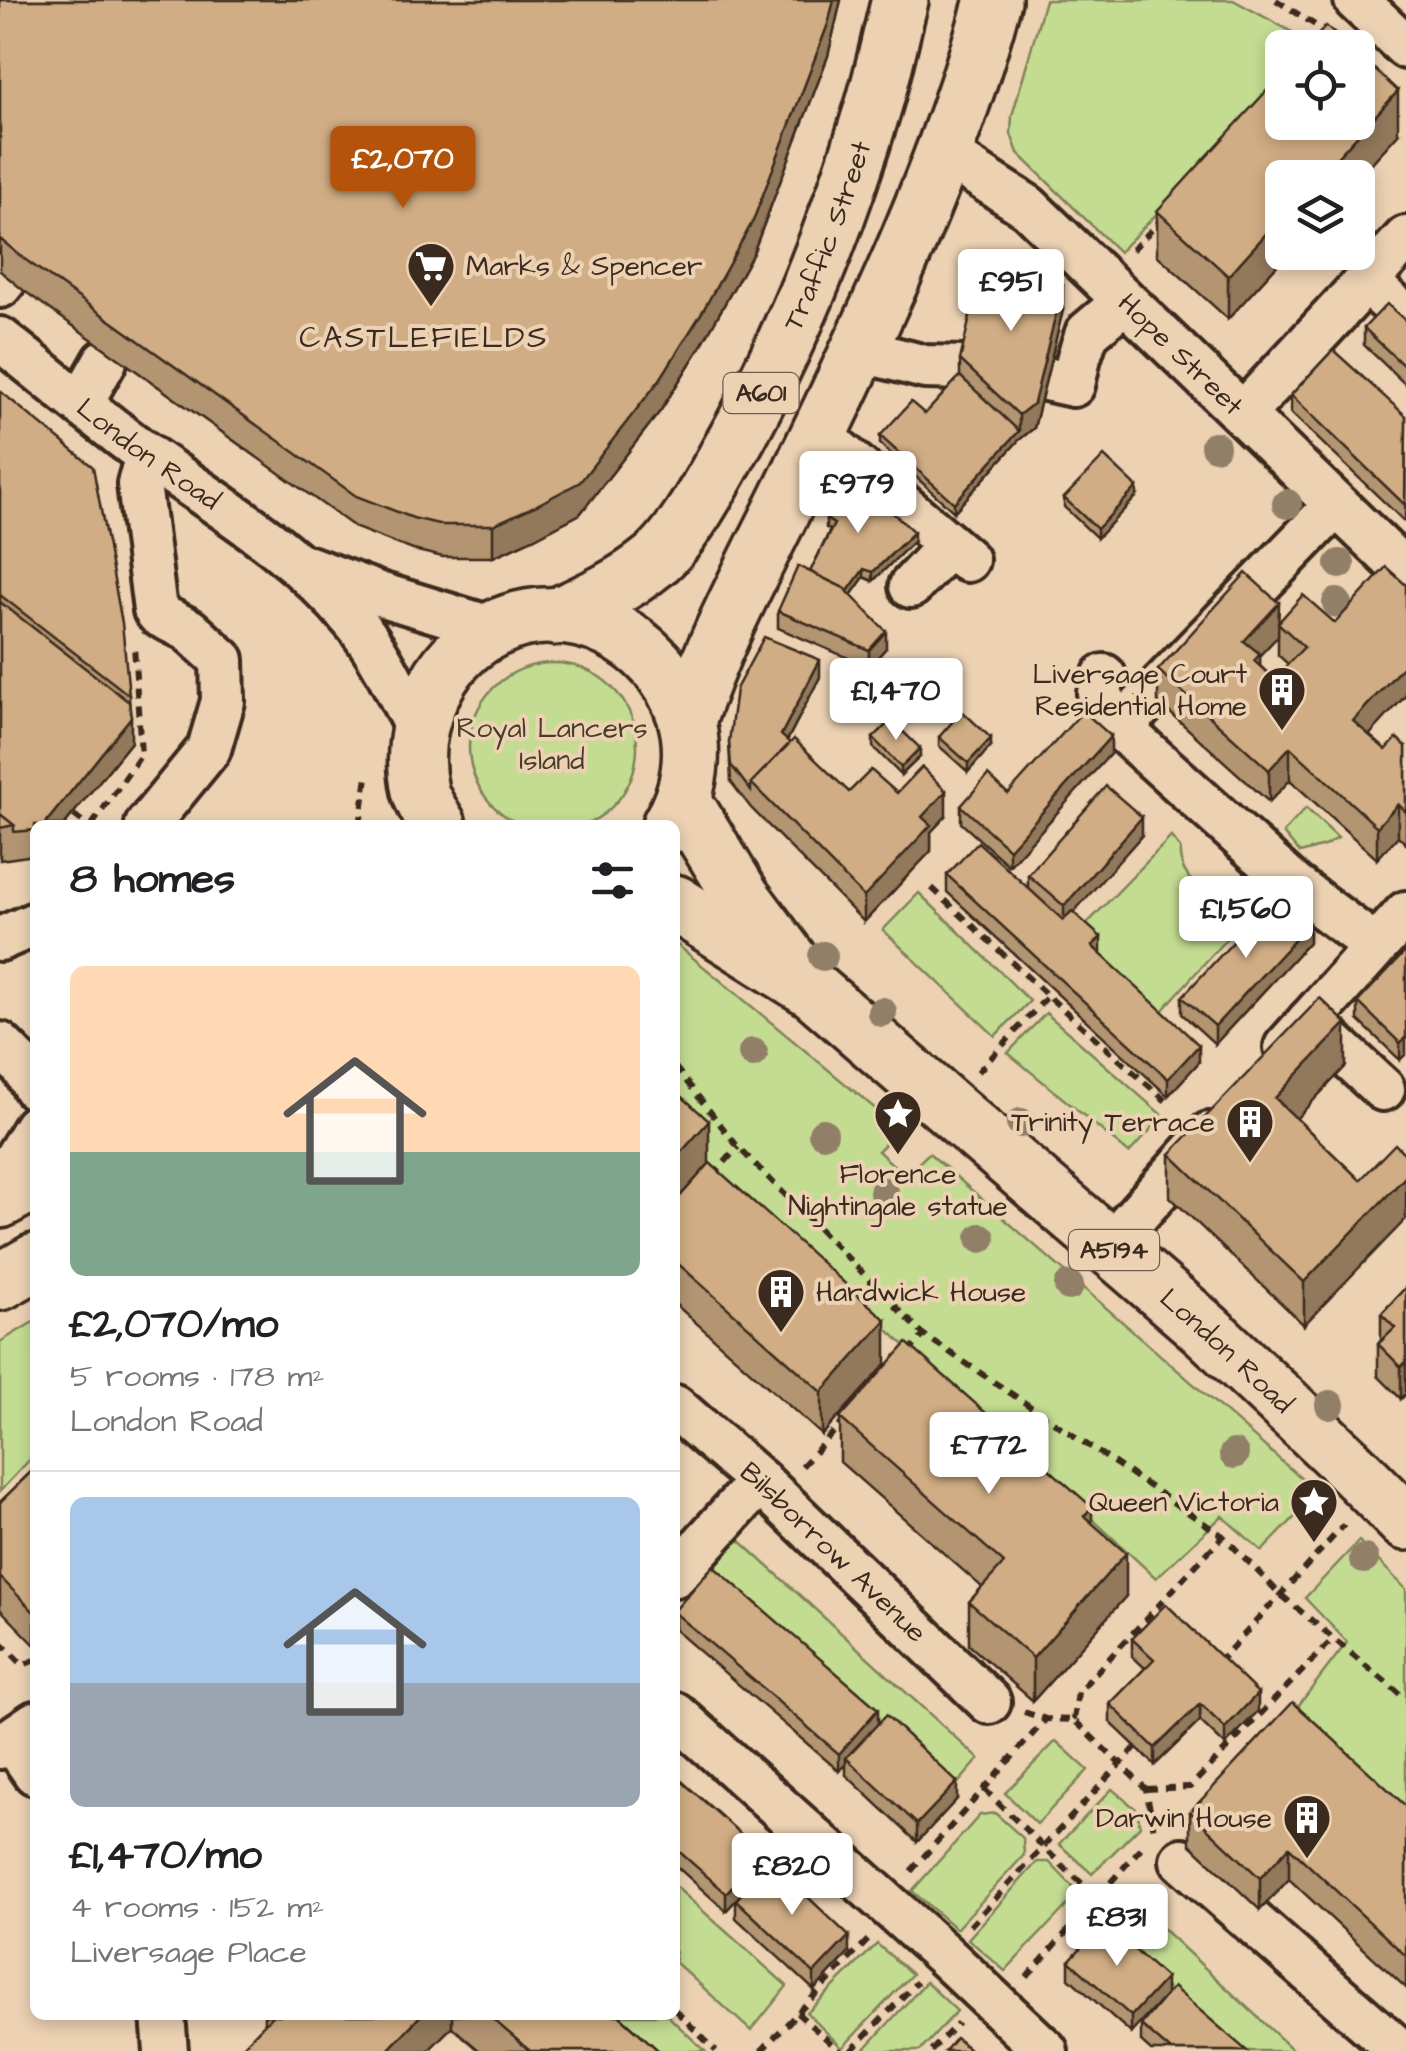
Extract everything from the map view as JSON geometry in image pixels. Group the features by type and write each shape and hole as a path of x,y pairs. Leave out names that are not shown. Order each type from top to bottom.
{"main road":[{"name":"Traffic Street","path":"555,617 604,594 656,560 674,542 745,425 805,302 831,232 875,101 900,0"},
{"name":"A601","path":"687,722 708,662 918,218 981,45 993,0"},
{"name":"A601","path":"393,819 418,768 419,732 443,673 494,629 533,618 555,617 600,624 639,646 670,680 687,722 691,748 689,775 676,813"},
{"name":"London Road","path":"676,813 813,990"},
{"name":"London Road","path":"680,907 813,990 1207,1331 1406,1522"},
{"path":"0,1200 30,1184"},
{"path":"0,1282 30,1265"}],"street":[{"path":"1356,0 1406,47"},
{"name":"Hope Street","path":"944,152 1028,207 1406,572"},
{"path":"0,286 24,257 45,244 83,236"},
{"path":"1243,414 1406,238"},
{"path":"1366,281 1406,317"},
{"path":"1046,380 1073,385 1088,333 1114,290"},
{"name":"London Road","path":"0,339 147,455 300,564 361,630 419,732"},
{"path":"858,350 925,367 964,368"},
{"path":"80,403 105,361"},
{"path":"819,434 958,553 912,586"},
{"path":"147,455 139,484 155,610 188,630 222,660 223,701 210,749 152,820"},
{"path":"1120,728 1336,506"},
{"name":"London Road","path":"300,564 494,629"},
{"path":"1104,676 1099,692 1120,728 1295,886 1376,946"},
{"path":"1109,1246 1406,913"},
{"path":"0,940 30,926"},
{"path":"1309,1021 1382,1089"},
{"path":"0,1044 30,1078"},
{"path":"0,1184 30,1135"},
{"name":"Bilsborrow Avenue","path":"680,1411 990,1702"},
{"path":"680,1570 767,1489"},
{"path":"680,1718 1046,2051"},
{"path":"1168,1846 1400,2051"},
{"path":"163,2020 166,2051"}],"path":[{"path":"1276,0 1323,30"},
{"path":"1114,290 1172,209"},
{"path":"367,774 393,819"},
{"path":"74,816 80,820"},
{"path":"932,888 1168,1102"},
{"path":"1000,1048 1048,996"},
{"path":"680,1073 738,1147 924,1336 1223,1536 1280,1594 1406,1700"},
{"path":"700,1190 738,1147"},
{"path":"897,1365 924,1336"},
{"path":"767,1489 856,1408"},
{"path":"1074,1720 1078,1692 1223,1536"},
{"path":"1213,1668 1316,1558"},
{"path":"1146,1788 1190,1787 1334,1638"},
{"path":"0,1642 24,1665 30,1662"},
{"path":"761,2051 890,1906 984,1788 1046,1719 1074,1720 1146,1788 1168,1846"},
{"path":"851,2051 1136,1747"},
{"path":"984,1788 1099,1898"},
{"path":"1000,2008 1143,1844"},
{"path":"797,2014 840,2051"},
{"path":"680,2015 716,2051"}],"green space":[{"path":"1045,0 1233,0 1289,30 1265,30 1265,105 1119,252 1018,153 1011,134 1012,116"},
{"name":"Royal Lancers Island","path":"537,665 569,665 600,677 623,700 637,747 630,779 623,794 594,820 512,820 483,794 471,763 471,731 483,700 506,677"},
{"path":"1306,808 1338,838 1300,853 1283,833"},
{"path":"1171,837 1180,848 1182,864 1194,884 1215,897 1239,900 1251,911 1161,1012 1078,933"},
{"path":"919,893 1030,1001 995,1036 883,930"},
{"path":"680,947 900,1129 878,1151 905,1176 929,1153 1318,1493 1262,1551 1222,1516 1156,1578 680,1138"},
{"path":"1046,1013 1163,1116 1129,1153 1008,1053"},
{"path":"30,1324 30,1459 0,1491 0,1342"},
{"path":"737,1538 979,1759 953,1789 711,1567"},
{"path":"1359,1541 1406,1589 1406,1821 1292,1714 1347,1642 1305,1598"},
{"path":"1056,1741 1088,1770 1037,1824 1005,1793"},
{"path":"1112,1789 1137,1810 1140,1826 1092,1874 1059,1844"},
{"path":"995,1813 1023,1838 1024,1855 956,1929 912,1891 980,1815"},
{"path":"1037,1862 1049,1862 1073,1887 1072,1900 1005,1971 968,1939"},
{"path":"680,1890 787,1986 751,2031 680,1967"},
{"path":"1133,1901 1294,2051 1237,2051 1106,1933"},
{"path":"877,1944 912,1974 842,2048 807,2013"},
{"path":"926,1982 957,2011 920,2051 863,2051"},
{"path":"593,2020 672,2020 705,2051 627,2051"}],"building":[{"path":"0,0 834,0 753,221 661,378 580,482 493,525 443,525 356,496 0,239"},
{"path":"1375,70 1398,91 1375,116"},
{"path":"1265,93 1265,140 1353,140 1335,160 1265,160 1265,235 1228,276 1157,211"},
{"path":"982,265 1063,285 1034,403 1019,415 960,360"},
{"path":"1387,304 1406,321 1406,368 1364,328"},
{"path":"1333,350 1406,416 1405,505 1291,395"},
{"path":"960,376 1019,431 954,503 880,436 911,402 925,414"},
{"path":"0,391 93,467 122,623 129,695 0,595"},
{"path":"1104,456 1137,487 1097,529 1064,498"},
{"path":"844,481 859,482 914,532 873,572 864,569 848,591 810,572 834,524 826,519"},
{"path":"798,566 844,588 886,631 869,650 778,611"},
{"name":"Liversage Court Residential Home","path":"1386,567 1406,585 1406,663 1353,721 1386,750 1397,738 1406,746 1406,812 1398,804 1377,827 1290,747 1269,770 1158,670 1246,573 1279,603 1244,641 1260,654 1254,661 1274,679 1304,647 1278,623 1303,595 1335,623"},
{"path":"0,602 129,702 131,717 48,820 30,820 30,830 14,832 14,825 0,814"},
{"path":"764,637 820,660 781,735 790,743 751,783 751,791 731,765 729,742 736,689"},
{"path":"962,711 991,738 968,763 939,737"},
{"path":"1083,711 1111,736 1009,849 961,806 988,775 1008,794"},
{"path":"891,720 920,748 901,767 873,738"},
{"path":"794,739 849,792 871,770 897,793 922,767 946,791 922,817 931,825 864,897 751,783"},
{"path":"1106,786 1142,817 1064,906 1028,875"},
{"path":"0,814 14,825 0,828"},
{"path":"978,842 1063,920 1072,911 1101,937 1092,946 1199,1045 1168,1079 947,875"},
{"path":"1277,895 1309,924 1215,1026 1182,997"},
{"path":"1406,951 1406,1037 1400,1043 1358,1002"},
{"path":"1320,998 1346,1023 1275,1098 1360,1180 1395,1144 1406,1155 1406,1176 1304,1282 1170,1154"},
{"path":"680,1095 709,1121 680,1153"},
{"path":"710,1163 886,1320 822,1392 680,1265 680,1196"},
{"path":"1406,1287 1406,1362 1401,1367 1378,1344 1395,1328 1381,1314"},
{"path":"907,1343 1092,1507 1084,1516 1126,1553 1033,1658 969,1602 1004,1563 840,1418"},
{"path":"30,1473 30,1608 0,1577 0,1502"},
{"path":"713,1566 878,1709 839,1754 680,1617 680,1604"},
{"path":"1166,1604 1258,1693 1225,1728 1200,1704 1155,1748 1110,1704 1154,1659 1132,1639"},
{"name":"Darwin House","path":"1293,1702 1406,1806 1406,1956 1289,1847 1260,1878 1190,1812"},
{"path":"886,1715 957,1782 917,1824 846,1758"},
{"path":"680,1779 762,1853 726,1893 680,1852"},
{"path":"771,1862 849,1936 814,1973 736,1900"},
{"path":"1104,1922 1166,1978 1131,2016 1069,1961"},
{"path":"1173,1987 1247,2051 1171,2051 1141,2025"},
{"path":"268,2020 416,2020 387,2051 238,2051"},
{"path":"494,2020 625,2020 659,2051 530,2051"},
{"path":"956,2038 971,2051 945,2051"}],"place":[{"name":"Marks & Spencer","path":"431,308"},
{"name":"Liversage Court Residential Home","path":"1282,732"},
{"name":"Florence Nightingale statue","path":"898,1156"},
{"name":"Trinity Terrace","path":"1250,1164"},
{"name":"Hardwick House","path":"781,1334"},
{"name":"Queen Victoria","path":"1314,1544"},
{"name":"Darwin House","path":"1307,1860"}],"district":[{"name":"CASTLEFIELDS","path":"424,338"}]}
